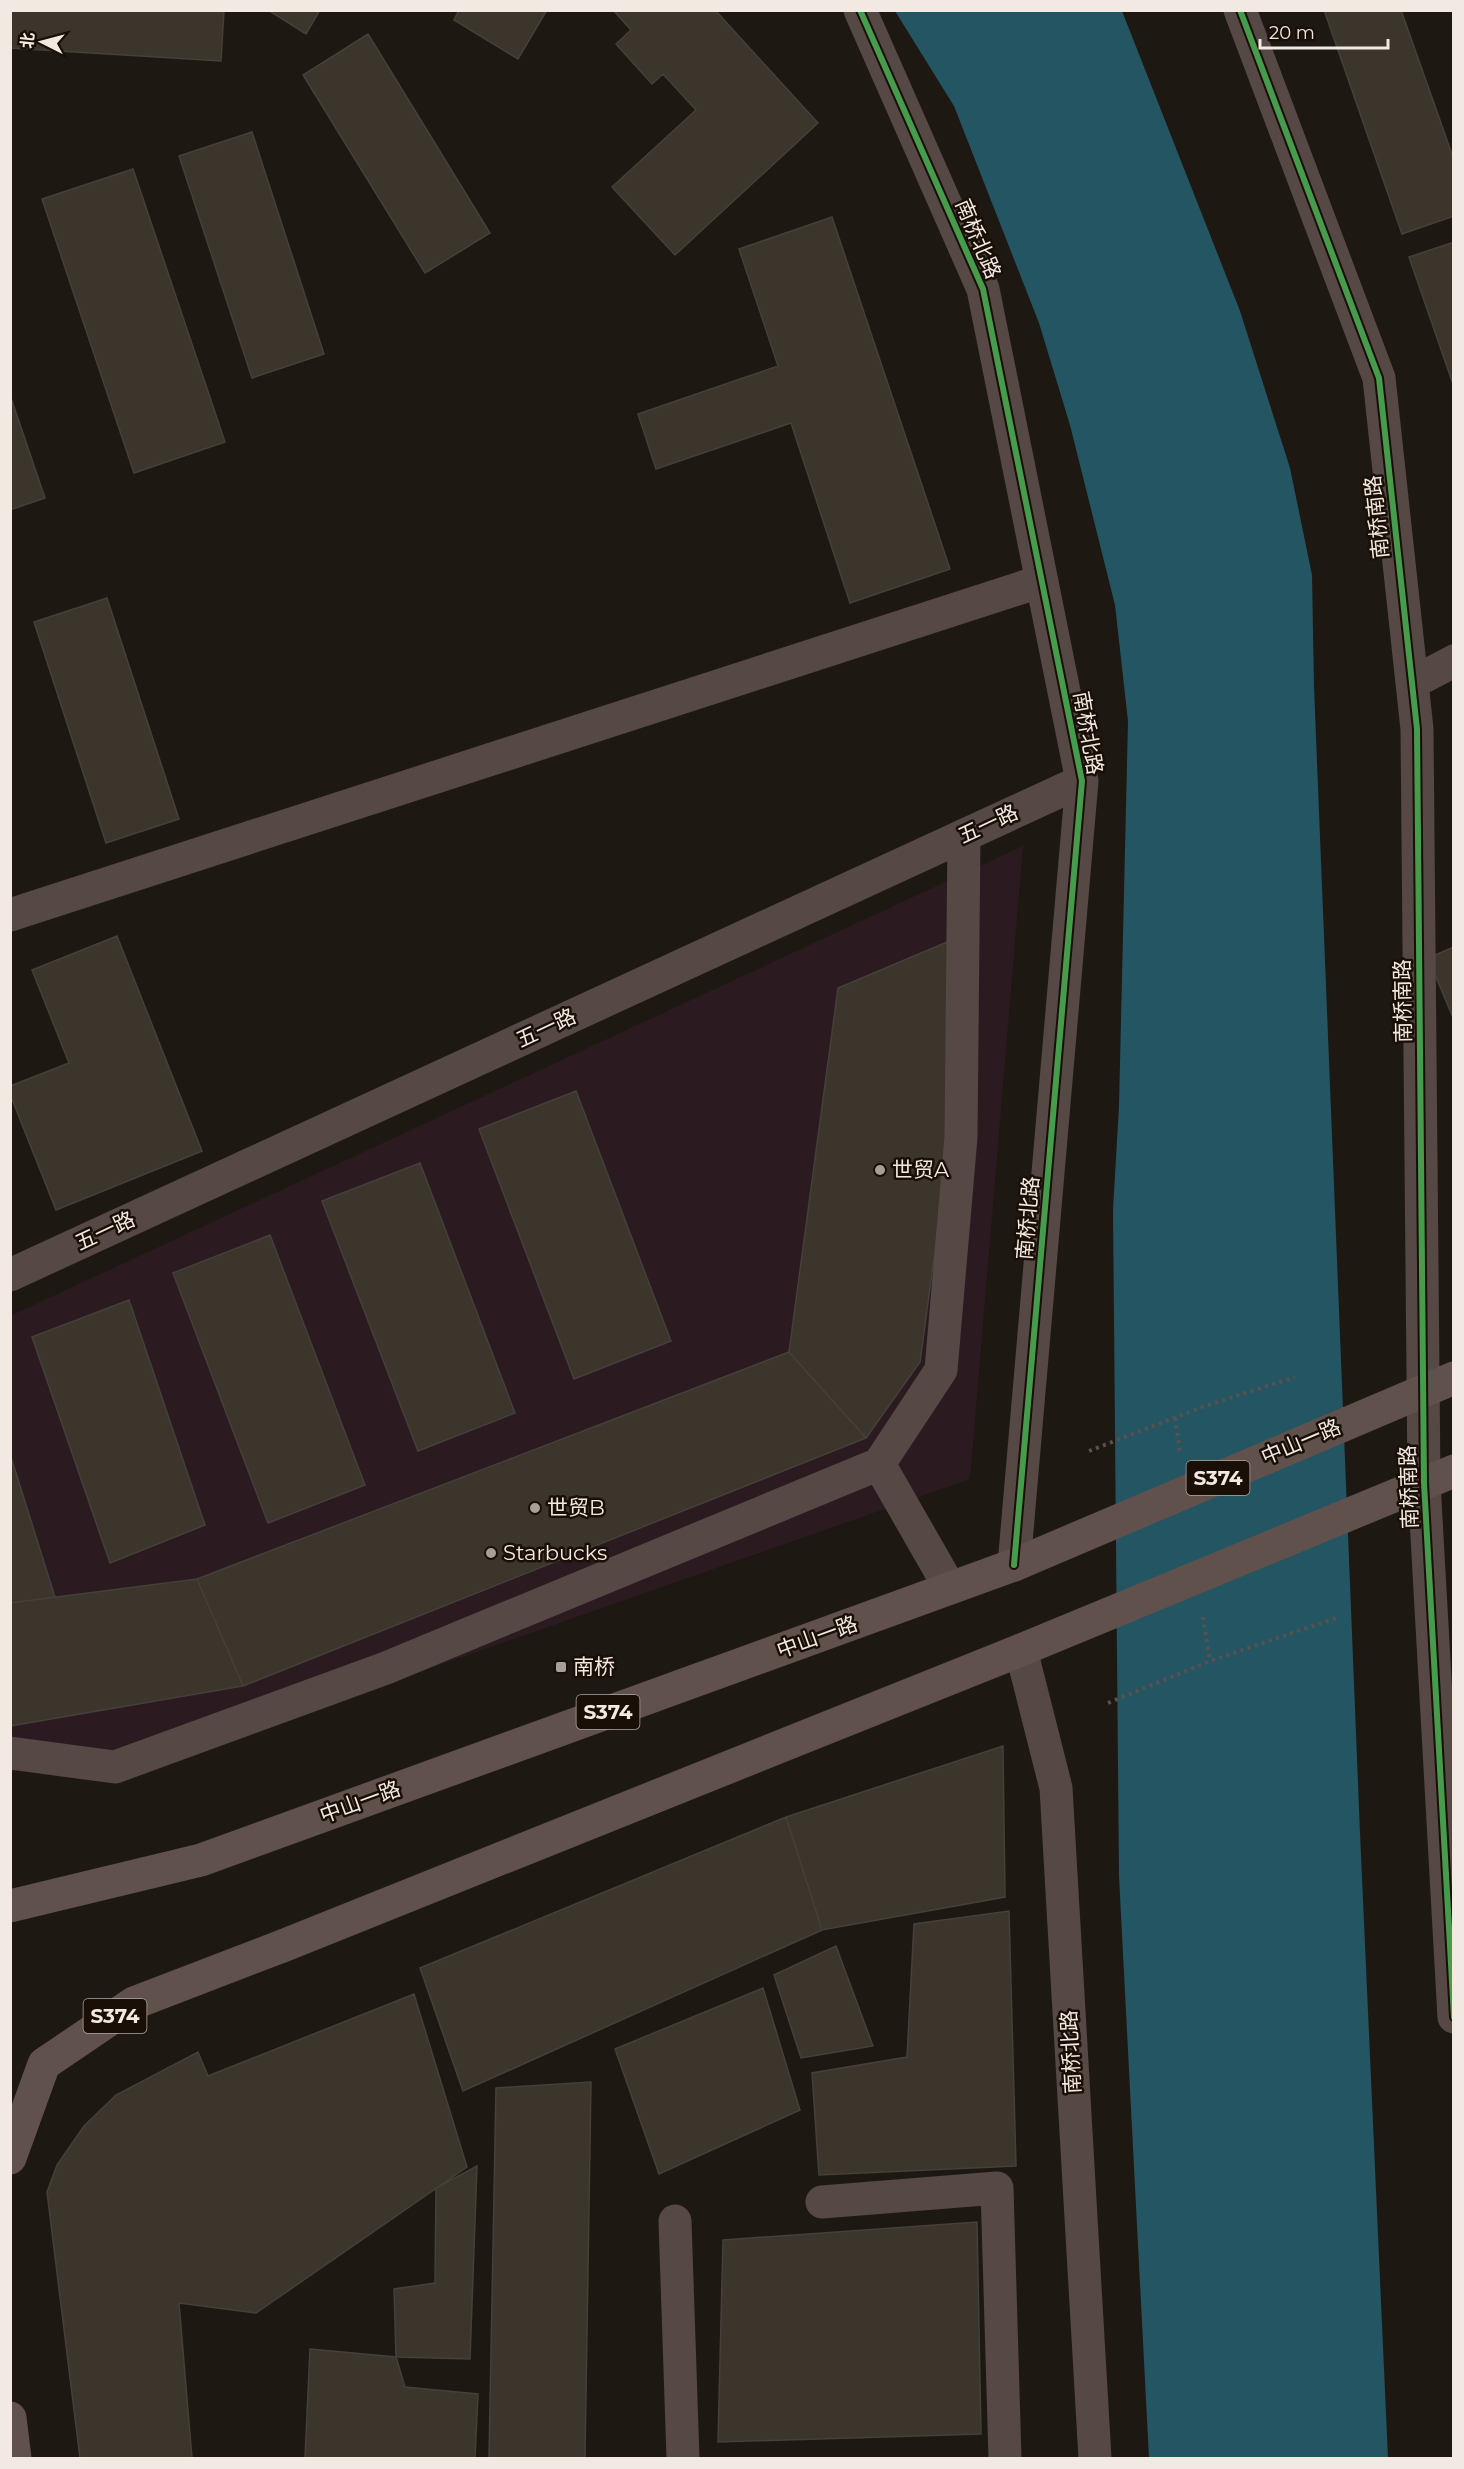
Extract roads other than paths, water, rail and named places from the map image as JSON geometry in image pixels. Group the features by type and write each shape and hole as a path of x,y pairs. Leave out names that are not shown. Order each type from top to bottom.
{"main road":[{"name":"中山一路","path":"10,1906 201,1860 1014,1565 1454,1378"},
{"name":"S374","path":"10,2158 44,2064 134,2002 285,1945 1021,1650 1454,1471"},
{"path":"10,2418 15,2458"}],"street":[{"name":"南桥北路","path":"860,10 983,289 1082,781 1014,1565"},
{"name":"南桥南路","path":"1240,10 1379,378 1417,729 1424,1483 1454,2017"},
{"path":"10,915 1042,581"},
{"path":"1412,683 1454,661"},
{"name":"五一路","path":"10,1275 1082,781"},
{"path":"10,1753 115,1767 386,1668 879,1464 941,1370 961,1137 964,835"},
{"path":"879,1464 950,1588"},
{"name":"南桥北路","path":"1021,1650 1056,1788 1095,2458"},
{"path":"822,2202 996,2188 1005,2458"},
{"path":"675,2221 682,2458"}],"water":[{"path":"895,11 1122,11 1240,311 1290,468 1312,575 1314,687 1360,1833 1388,2458 1149,2458 1119,1876 1113,1210 1119,1106 1128,721 1115,605 1070,425 1039,323 954,106"}],"place":[{"name":"世贸A","path":"880,1170"},
{"name":"世贸B","path":"535,1508"},
{"name":"Starbucks","path":"491,1553"},
{"name":"南桥","path":"561,1667"}]}
